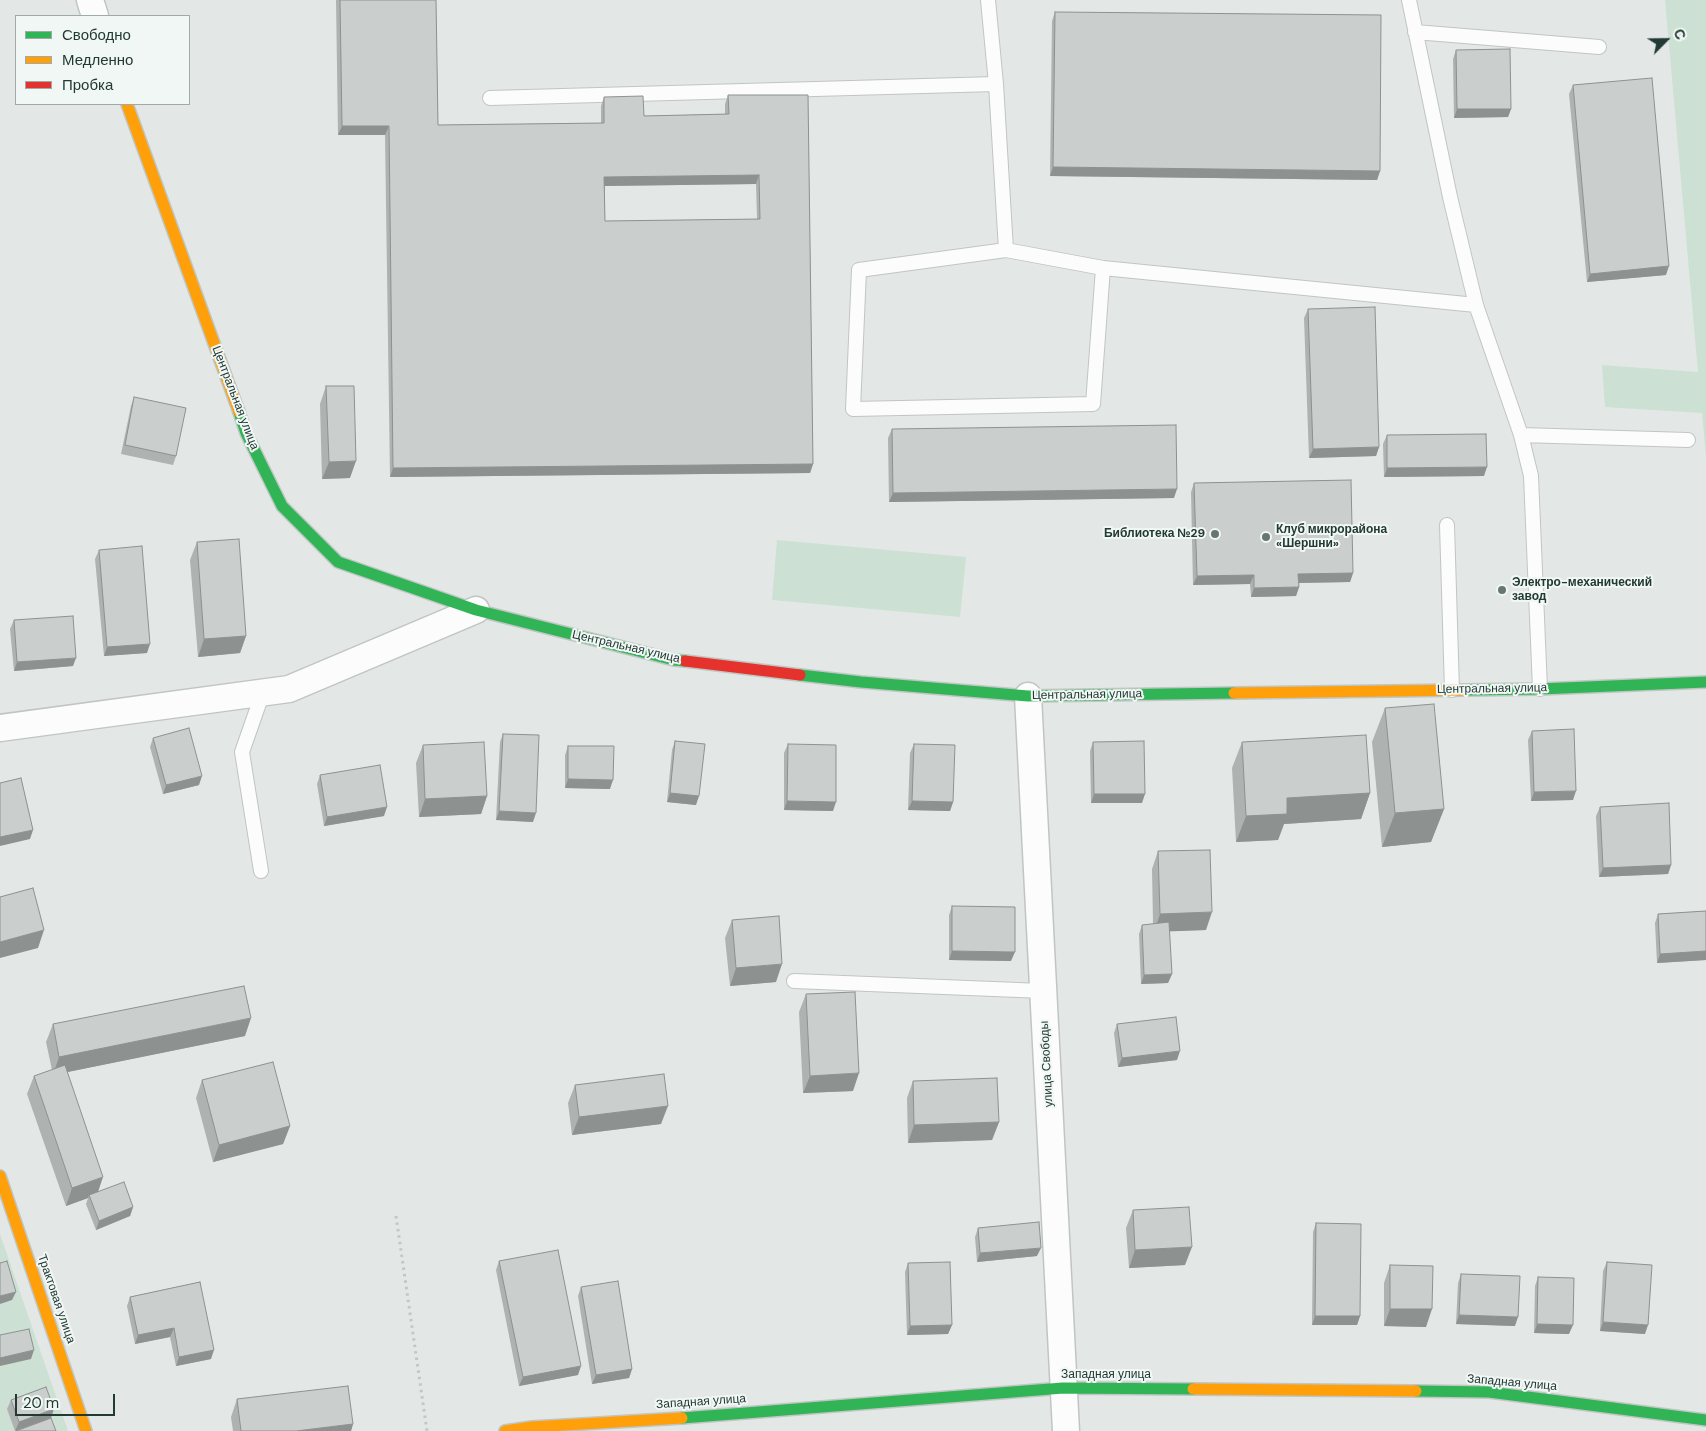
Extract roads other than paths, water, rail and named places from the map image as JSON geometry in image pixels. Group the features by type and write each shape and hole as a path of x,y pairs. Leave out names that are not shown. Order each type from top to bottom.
{"street":[{"name":"Центральная улица","path":"127,105 246,433 282,506 338,562 476,610 674,660 861,682 1028,696 1452,690 1706,682"},
{"path":"0,728 289,689 476,610"},
{"name":"улица Свободы","path":"1028,696 1066,1431"},
{"name":"Трактовая улица","path":"0,1176 86,1431"},
{"name":"Западная улица","path":"505,1431 532,1427 665,1419 1063,1388 1489,1392 1706,1420"}],"lane":[{"path":"988,0 996,84 1006,250"},
{"path":"1409,0 1450,198 1476,305 1521,435 1531,476 1540,688"},
{"path":"1415,32 1599,47"},
{"path":"490,98 996,84"},
{"path":"1102,268 1094,404 852,409 859,270 1006,250 1102,268 1476,305"},
{"path":"1521,435 1688,440"},
{"path":"1447,525 1452,690"},
{"path":"260,871 242,752 263,692"},
{"path":"794,981 1043,990"}],"place":[{"name":"Библиотека №29","path":"1215,534"},
{"name":"Клуб микрорайона «Шершни»","path":"1266,537"},
{"name":"Электро-механический завод","path":"1502,590"}]}
